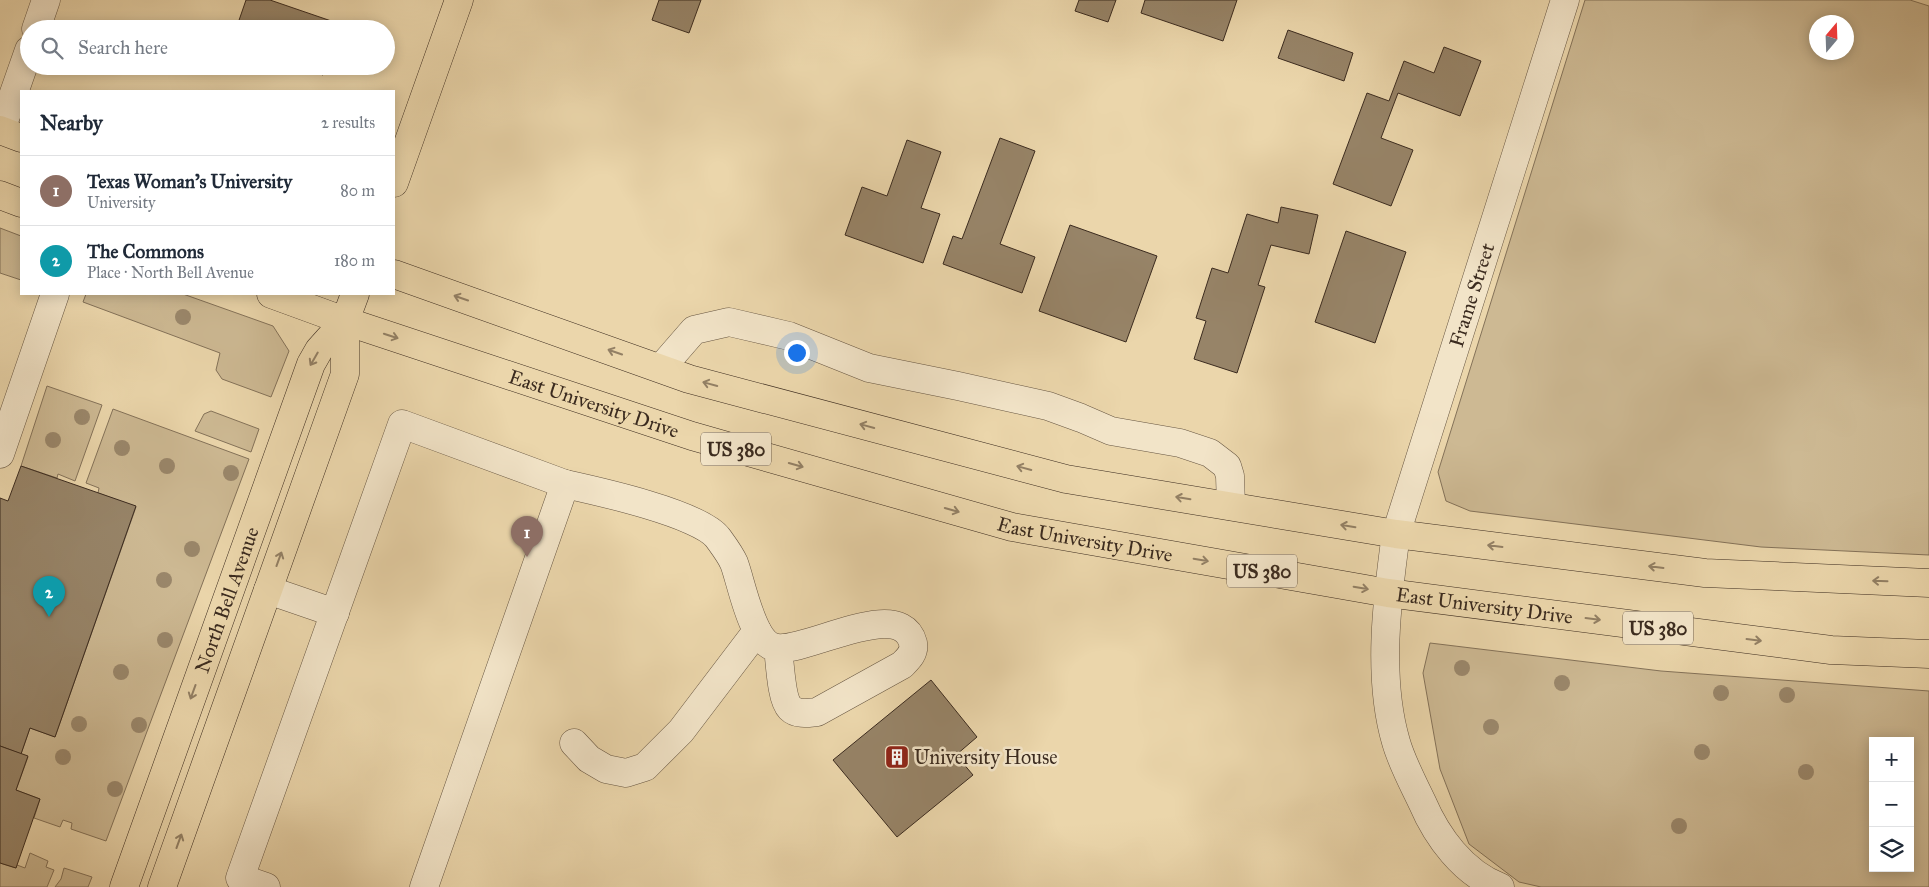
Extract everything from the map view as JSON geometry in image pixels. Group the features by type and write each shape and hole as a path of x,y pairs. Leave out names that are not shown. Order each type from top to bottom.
{"main road":[{"path":"395,180 459,0"},
{"path":"0,195 20,203"},
{"path":"395,274 689,379 1066,479 1396,534 1705,573 1929,583"},
{"name":"East University Drive","path":"274,295 345,321 692,436 1012,527 1388,593 1830,650 1929,654"},
{"name":"North Bell Avenue","path":"162,887 345,374 345,321 355,295"},
{"name":"North Bell Avenue","path":"124,887 311,364 319,350 345,321"}],"street":[{"path":"39,20 46,0"},
{"name":"Frame Street","path":"1500,887 1485,881 1456,856 1431,824 1396,742 1385,666 1388,593 1396,534 1566,0"},
{"path":"7,133 22,75"},
{"path":"0,454 56,295"},
{"path":"661,368 694,330 729,322 789,336 869,368 1048,406 1111,431 1180,443 1210,454 1227,466 1230,476 1231,506"},
{"path":"266,887 238,882 402,424 566,484 616,496 688,518 706,526 716,535 733,561 757,631 771,646 778,648 804,645 828,636 878,624 892,624 901,627 910,634 914,646 912,656 902,666 817,712 806,714 796,712 788,707 784,694 778,648"},
{"path":"424,887 566,484"},
{"path":"268,590 335,612"},
{"path":"574,743 589,759 606,769 626,773 645,766 681,731 757,631"}],"shaded area":[{"path":"1585,0 1910,0 1929,6 1929,555 1761,547 1470,511 1446,501 1438,472"},
{"path":"0,228 20,236 20,280 0,273"},
{"path":"86,295 186,295 273,326 289,351 271,397 222,379 216,370 220,353 83,302"},
{"path":"47,386 102,405 75,481 58,474 57,478 21,466"},
{"path":"113,409 249,459 106,841 71,829 72,823 63,820 60,827 34,818 40,799 16,790 28,757 21,754 30,728 55,737 136,507 98,493 99,488 86,483"},
{"path":"211,411 259,429 251,452 195,431 204,414"},
{"path":"1430,643 1661,671 1929,691 1929,887 1541,887 1519,882 1469,844 1440,769 1423,673"},
{"path":"30,853 48,861 46,867 54,870 47,887 0,887 0,863 16,868 17,865 25,868"},
{"path":"64,868 92,877 88,887 55,887 61,879"}],"building":[{"path":"246,0 270,0 328,20 239,20"},
{"path":"659,0 701,0 689,33 652,20"},
{"path":"1079,0 1116,0 1108,22 1075,11"},
{"path":"1145,0 1237,0 1223,41 1141,13"},
{"path":"1288,30 1353,53 1344,81 1278,58"},
{"path":"1444,47 1481,61 1460,116 1398,93 1381,138 1413,150 1391,206 1333,184 1367,93 1389,101 1404,61 1434,73"},
{"path":"1000,138 1035,151 1000,244 1035,257 1022,293 943,264 953,236 962,239"},
{"path":"907,140 941,152 921,208 940,214 923,263 845,235 862,187 887,196"},
{"path":"1281,207 1318,215 1309,254 1271,245 1258,285 1265,287 1237,373 1194,359 1206,321 1196,318 1212,268 1228,273 1247,214 1278,223"},
{"path":"1070,225 1157,256 1126,342 1039,311"},
{"path":"1346,231 1406,252 1375,343 1315,322"},
{"path":"21,466 136,506 55,737 30,728 21,754 0,746 0,498 8,501"},
{"name":"University House","path":"931,680 977,737 956,755 973,775 897,837 833,760"},
{"path":"0,746 28,756 16,790 40,799 16,868 0,863"}],"place":[{"name":"Texas Woman's University","path":"527,557"},
{"name":"The Commons","path":"49,617"},
{"name":"University House","path":"897,757"}]}
